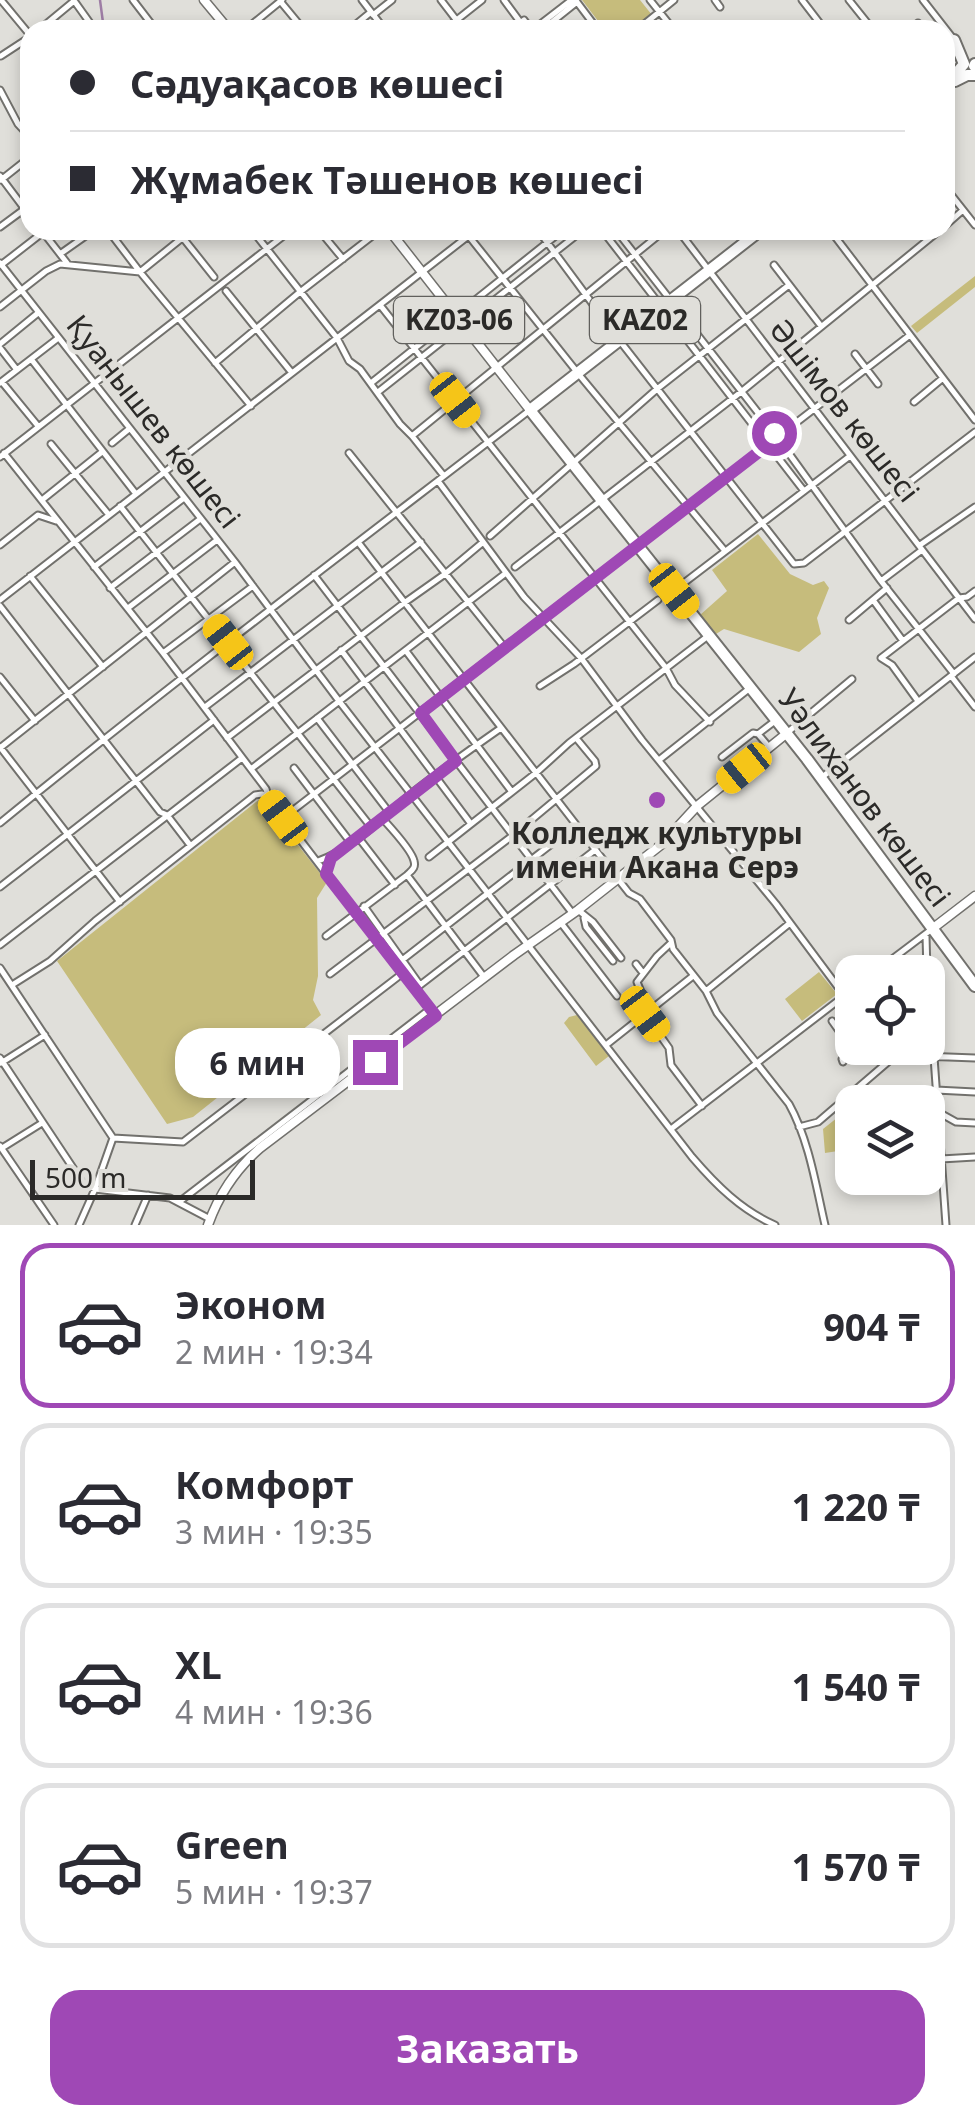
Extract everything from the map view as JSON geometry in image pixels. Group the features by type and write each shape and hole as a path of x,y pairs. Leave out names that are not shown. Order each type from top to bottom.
{"highway":[{"path":"955,41 975,56"},
{"path":"955,42 964,64 955,74"},
{"name":"KАZ02","path":"530,410 745,240"},
{"path":"530,410 708,636"},
{"path":"694,618 786,734"},
{"name":"Уәлиханов көшесі","path":"708,636 821,778 929,932 975,986"}],"main road":[{"path":"204,0 220,20"},
{"name":"KZ03-06","path":"396,240 530,410"},
{"path":"209,1222 224,1189 250,1157 326,1093 433,1013 578,913 786,734"},
{"path":"929,932 975,896"}],"street":[{"path":"1,0 20,24"},
{"path":"133,0 148,20"},
{"path":"257,20 280,0 296,20"},
{"path":"362,0 377,20"},
{"path":"363,20 392,0"},
{"path":"441,0 456,20 482,0"},
{"path":"650,0 666,20"},
{"path":"649,20 674,0"},
{"path":"715,0 720,7"},
{"path":"849,0 865,20"},
{"path":"923,0 939,20"},
{"path":"50,20 74,1"},
{"path":"546,20 576,1"},
{"path":"554,20 576,1"},
{"path":"955,41 974,67"},
{"path":"0,43 4,54"},
{"path":"0,90 20,126"},
{"path":"1,179 20,199"},
{"path":"955,200 975,226"},
{"path":"955,217 963,210"},
{"path":"0,264 31,240"},
{"path":"50,240 68,264"},
{"path":"60,254 80,240"},
{"path":"116,240 251,406"},
{"path":"0,307 50,268 68,264 140,272 176,240"},
{"path":"187,240 214,277"},
{"path":"260,240 336,338 348,361 360,369 412,436 482,543 528,602 581,658 835,984"},
{"path":"268,799 266,789 163,652 2,455 278,240"},
{"path":"327,240 343,259"},
{"path":"215,363 367,240"},
{"path":"190,845 160,812 0,603 458,240"},
{"path":"472,240 726,551"},
{"path":"371,382 550,240"},
{"path":"378,392 570,240"},
{"path":"610,240 804,491"},
{"path":"624,240 778,437 975,707"},
{"path":"412,436 652,240"},
{"name":"Әшімов көшесі","path":"686,240 975,619"},
{"path":"838,240 975,420"},
{"path":"515,567 731,400 928,240"},
{"path":"547,242 796,564 804,563 975,432"},
{"name":"Қуанышев көшесі","path":"0,264 707,1175 755,1215 775,1225"},
{"path":"774,265 822,327"},
{"path":"490,536 657,389 789,285"},
{"path":"226,291 292,373"},
{"path":"380,305 666,668 675,685 710,722"},
{"path":"17,370 0,346 38,314"},
{"path":"283,818 910,335"},
{"path":"38,426 1,382 58,338"},
{"path":"855,354 878,384"},
{"path":"31,359 136,494"},
{"path":"914,402 943,378"},
{"path":"0,823 270,608 530,410"},
{"path":"112,444 129,429"},
{"path":"51,444 109,515"},
{"path":"41,500 102,452"},
{"path":"349,453 505,648"},
{"path":"674,591 850,455"},
{"path":"94,568 184,498"},
{"path":"120,506 370,827"},
{"path":"882,581 975,507"},
{"path":"0,545 38,515 58,521"},
{"path":"110,588 200,519"},
{"path":"127,608 217,540"},
{"path":"358,542 595,850 671,940 673,950 792,1109 825,1225"},
{"path":"204,708 421,542"},
{"path":"228,740 482,543"},
{"path":"120,902 0,748 235,562"},
{"path":"249,767 506,573"},
{"path":"314,575 512,836 550,884 592,922 617,959"},
{"path":"30,576 103,667"},
{"path":"163,652 253,586"},
{"path":"850,620 887,588"},
{"path":"918,701 892,665 881,658 959,598 975,591"},
{"path":"540,686 658,600"},
{"path":"872,600 904,641"},
{"path":"428,857 708,636"},
{"path":"341,650 471,824"},
{"path":"406,651 512,792"},
{"path":"821,778 975,656"},
{"path":"0,677 35,721"},
{"path":"786,734 852,679"},
{"path":"660,760 750,688"},
{"path":"317,718 389,812"},
{"path":"0,886 214,720"},
{"path":"722,757 775,721"},
{"path":"317,862 331,858 500,728"},
{"path":"758,734 769,748"},
{"path":"330,974 512,836 596,766 576,738"},
{"path":"228,740 236,763"},
{"path":"0,945 242,758"},
{"path":"236,763 249,767"},
{"path":"294,768 351,843"},
{"path":"12,985 50,961 190,845 262,794 356,912 380,936"},
{"path":"326,936 414,868 410,853 382,818"},
{"path":"399,962 576,825"},
{"path":"358,837 395,885"},
{"path":"418,987 595,850"},
{"path":"326,874 331,858"},
{"path":"407,876 485,977"},
{"path":"364,906 433,1013"},
{"path":"706,991 790,923"},
{"path":"560,924 616,996"},
{"path":"899,955 929,932"},
{"path":"928,955 929,932"},
{"path":"671,940 670,947 657,956 636,984 647,1012 669,1048 670,1066 702,1106"},
{"path":"399,962 403,973 418,987"},
{"path":"636,964 643,973"},
{"path":"0,968 113,1138"},
{"path":"113,1138 183,1142 403,973"},
{"path":"606,1045 693,976"},
{"path":"671,1128 835,1003"},
{"path":"832,1021 835,1025"},
{"path":"45,1035 1,1061 83,1183 95,1189 170,1198 209,1222"},
{"path":"945,1057 975,1058"},
{"path":"179,1202 326,1093 292,1058"},
{"path":"799,1128 818,1122 885,1065"},
{"path":"945,1090 975,1092"},
{"path":"945,1116 956,1122 975,1123"},
{"path":"42,1124 1,1148 54,1225"},
{"path":"80,1225 113,1138"},
{"path":"0,1162 6,1156"},
{"path":"945,1159 975,1157"},
{"path":"135,1225 148,1195"},
{"path":"944,1195 946,1225"}],"shaded area":[{"path":"582,0 640,0 652,15 646,20 597,20"},
{"path":"975,276 975,287 917,333 911,326"},
{"path":"758,534 790,574 813,585 824,581 829,588 817,618 821,634 799,652 724,629 716,634 700,615 727,591 712,570"},
{"path":"261,798 327,882 317,898 318,976 313,1000 321,1015 193,1117 167,1124 57,961"},
{"path":"819,972 835,992 802,1021 785,999"},
{"path":"577,1015 609,1056 596,1066 564,1023"},
{"path":"835,1119 835,1151 825,1153 823,1129"}],"waterway":[{"path":"100,0 103,20"}],"place":[{"name":"Колледж культуры имени Акана Серэ","path":"657,800"}],"route":[{"path":"375,1062 436,1016 326,874 331,858 456,761 421,713 778,437 774,433"}]}
